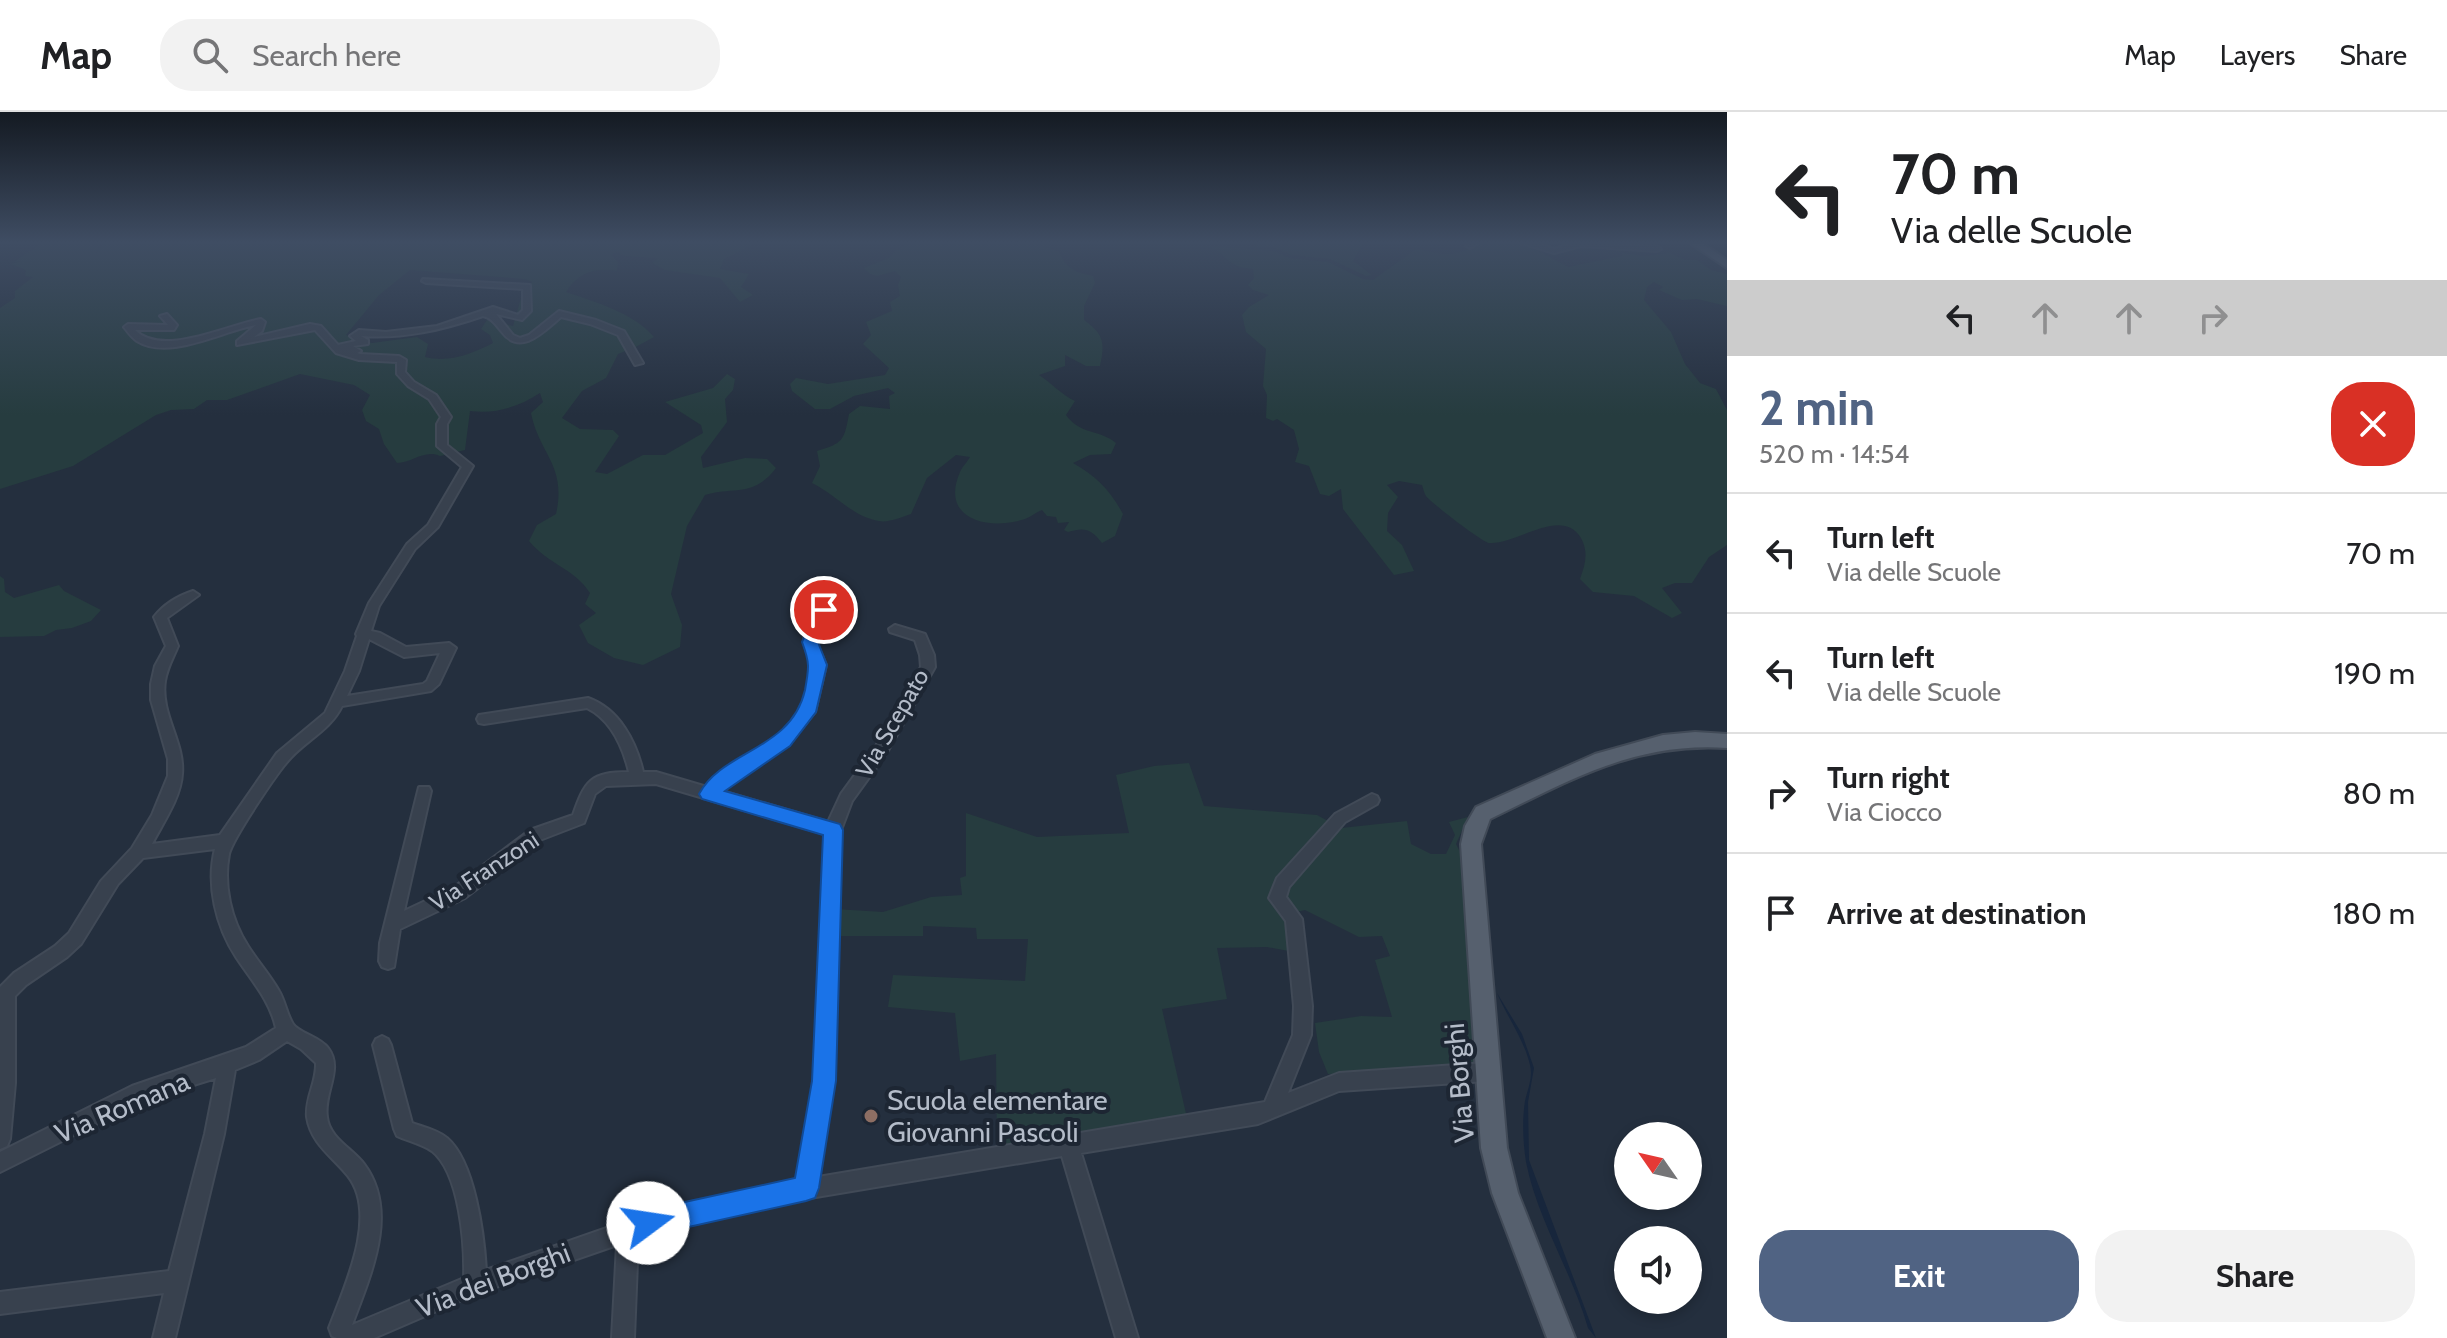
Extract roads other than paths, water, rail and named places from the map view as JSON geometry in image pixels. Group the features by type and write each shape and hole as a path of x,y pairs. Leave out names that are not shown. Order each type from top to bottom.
{"main road":[{"name":"Via Borghi","path":"1561,1338 1505,1193 1494,1148 1471,844 1475,826 1483,813 1621,752 1680,737 1727,741"}],"street":[{"path":"344,1333 371,1232 368,1189 349,1161 326,1141 317,1117 328,1065 325,1056 286,1031 276,999 240,948 220,893 223,848 282,757 330,716 352,671 373,606 411,547 432,527 468,469 442,446 442,424 446,417 433,397 404,378 400,372 403,362 343,345 365,342 354,336 359,333 417,332 499,310 523,317 527,311 527,300"},
{"path":"476,314 493,316 510,337 520,341 532,337 559,314 585,319 621,333 638,363"},
{"path":"164,316 173,325 171,328 128,327 131,333 149,342 165,344 200,339 250,322 261,322 259,329 240,343 310,327 318,328 339,351 359,357 399,359"},
{"path":"0,1139 6,1083 6,993 24,974 72,943 111,880 139,852 169,796 175,776 173,752 156,698 163,667 172,646 163,632 160,617 172,606 193,595"},
{"path":"709,794 726,778 783,741 810,708 819,665 810,642 811,636 824,610 835,599"},
{"name":"Via Scepato","path":"833,830 846,798 881,750 928,667 920,637 895,629"},
{"path":"338,702 426,688 432,684 449,648 404,652 375,636 362,634"},
{"path":"484,719 588,703 599,706 619,731 635,765 637,778 671,780 833,830 825,1068 806,1188"},
{"name":"Via Franzoni","path":"392,925 459,893 535,835 579,819 589,790 602,781 637,778"},
{"path":"388,961 392,925 424,791"},
{"path":"1272,1108 1302,1035 1303,1006 1294,919 1277,898 1283,883 1340,818 1372,800"},
{"path":"139,852 223,848"},
{"name":"Via Romana","path":"0,1162 140,1093 227,1065 273,1043 286,1031"},
{"path":"382,1045 404,1129 440,1145 460,1173 474,1244 475,1284"},
{"path":"164,1338 176,1281 200,1203 227,1065"},
{"name":"Via dei Borghi","path":"344,1333 667,1217 806,1188 1258,1114 1339,1082 1486,1072"},
{"path":"1068,1144 1127,1338"},
{"path":"623,1338 628,1229"},
{"path":"0,1303 176,1281"}],"water":[{"path":"1497,993 1522,1034 1534,1068 1528,1102 1529,1160 1596,1338 1588,1328 1531,1183 1523,1132 1525,1101 1531,1079 1530,1065 1524,1046"}],"place":[{"name":"Scuola elementare Giovanni Pascoli","path":"871,1116"}]}
